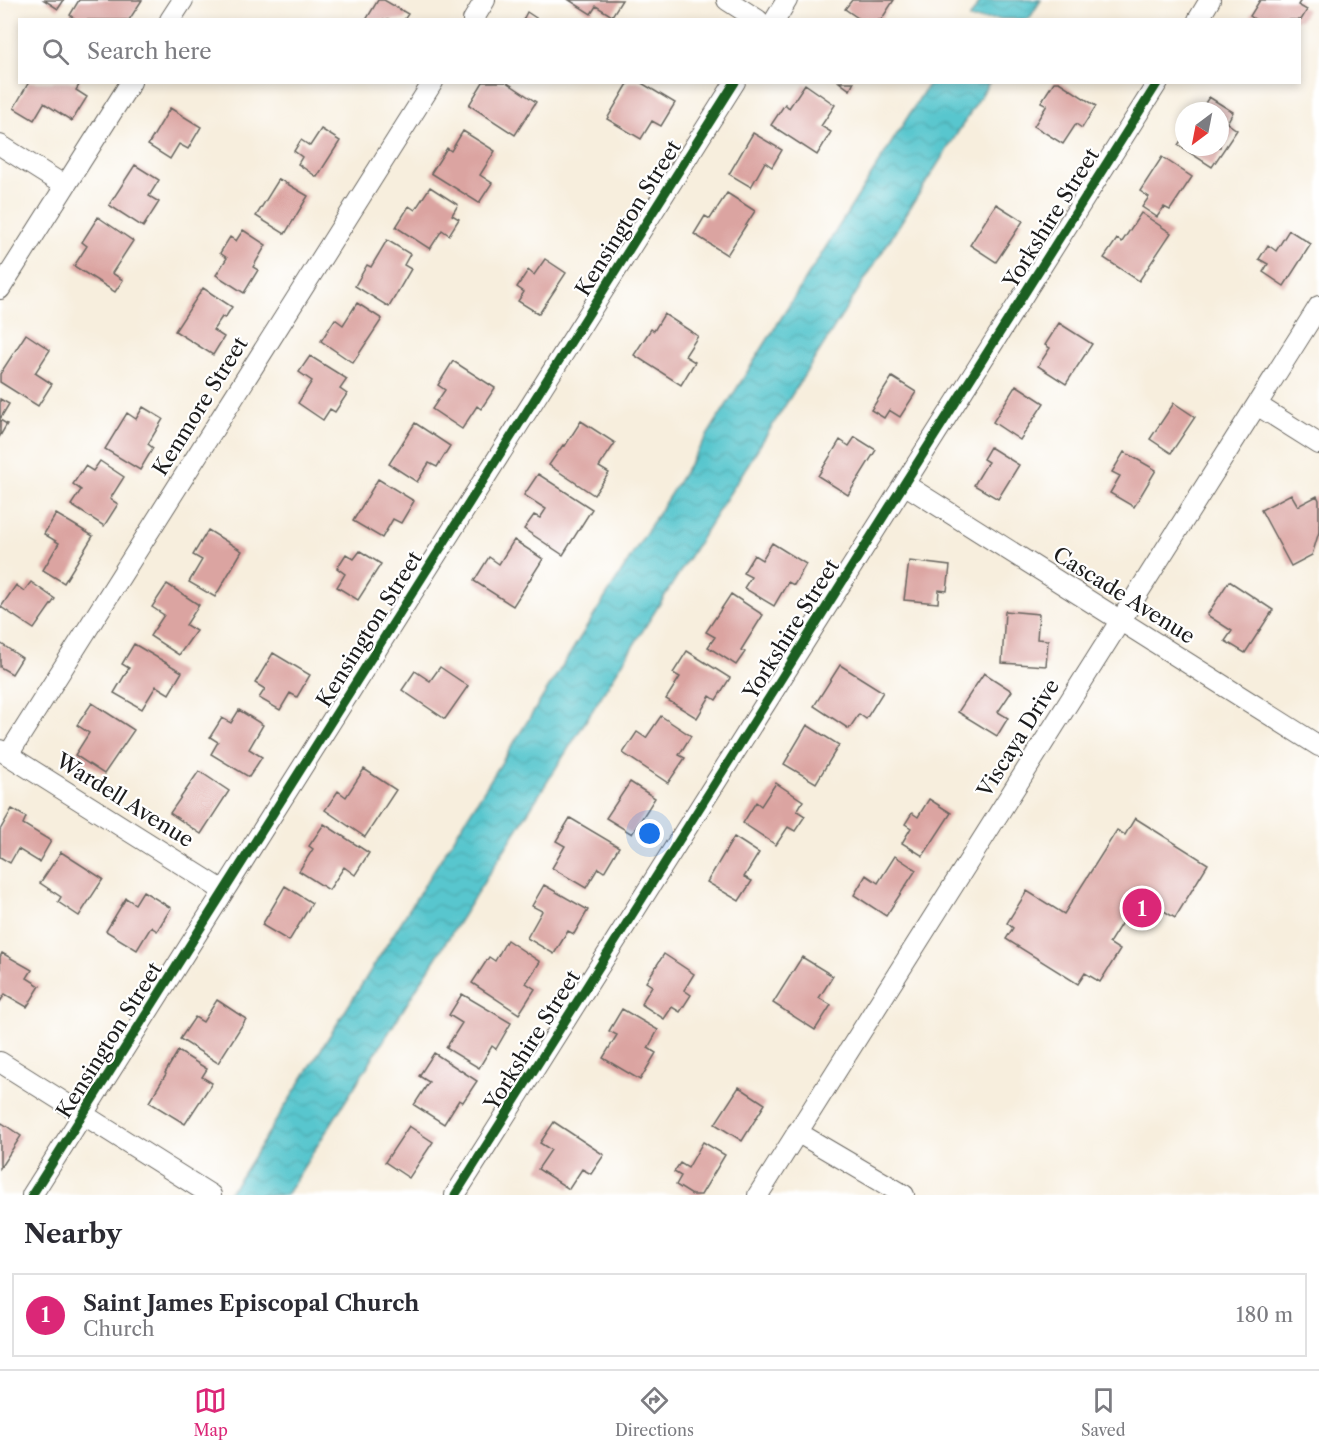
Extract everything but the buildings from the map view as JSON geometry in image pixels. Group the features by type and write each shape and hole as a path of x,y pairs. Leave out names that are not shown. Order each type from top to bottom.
{"street":[{"path":"171,18 183,0"},
{"path":"473,18 485,0"},
{"path":"727,0 755,18"},
{"path":"776,18 787,0"},
{"path":"1199,18 1210,0"},
{"path":"0,290 129,84"},
{"name":"Kenmore Street","path":"4,752 432,84"},
{"name":"Kensington Street","path":"32,1195 734,84"},
{"name":"Yorkshire Street","path":"455,1195 1157,84"},
{"path":"0,145 65,186"},
{"name":"Viscaya Drive","path":"758,1195 1319,306"},
{"path":"1257,405 1319,444"},
{"name":"Cascade Avenue","path":"904,484 1319,746"},
{"name":"Wardell Avenue","path":"4,752 224,891"},
{"path":"0,1062 212,1195"},
{"path":"797,1132 904,1195"}],"water":[{"path":"981,0 1041,0 1030,18 970,18"},
{"path":"928,84 988,84 286,1195 227,1195 242,1175"}],"cycle path":[{"path":"32,1195 734,84"},
{"path":"455,1195 1157,84"}],"place":[{"name":"Saint James Episcopal Church","path":"1142,908"}]}
